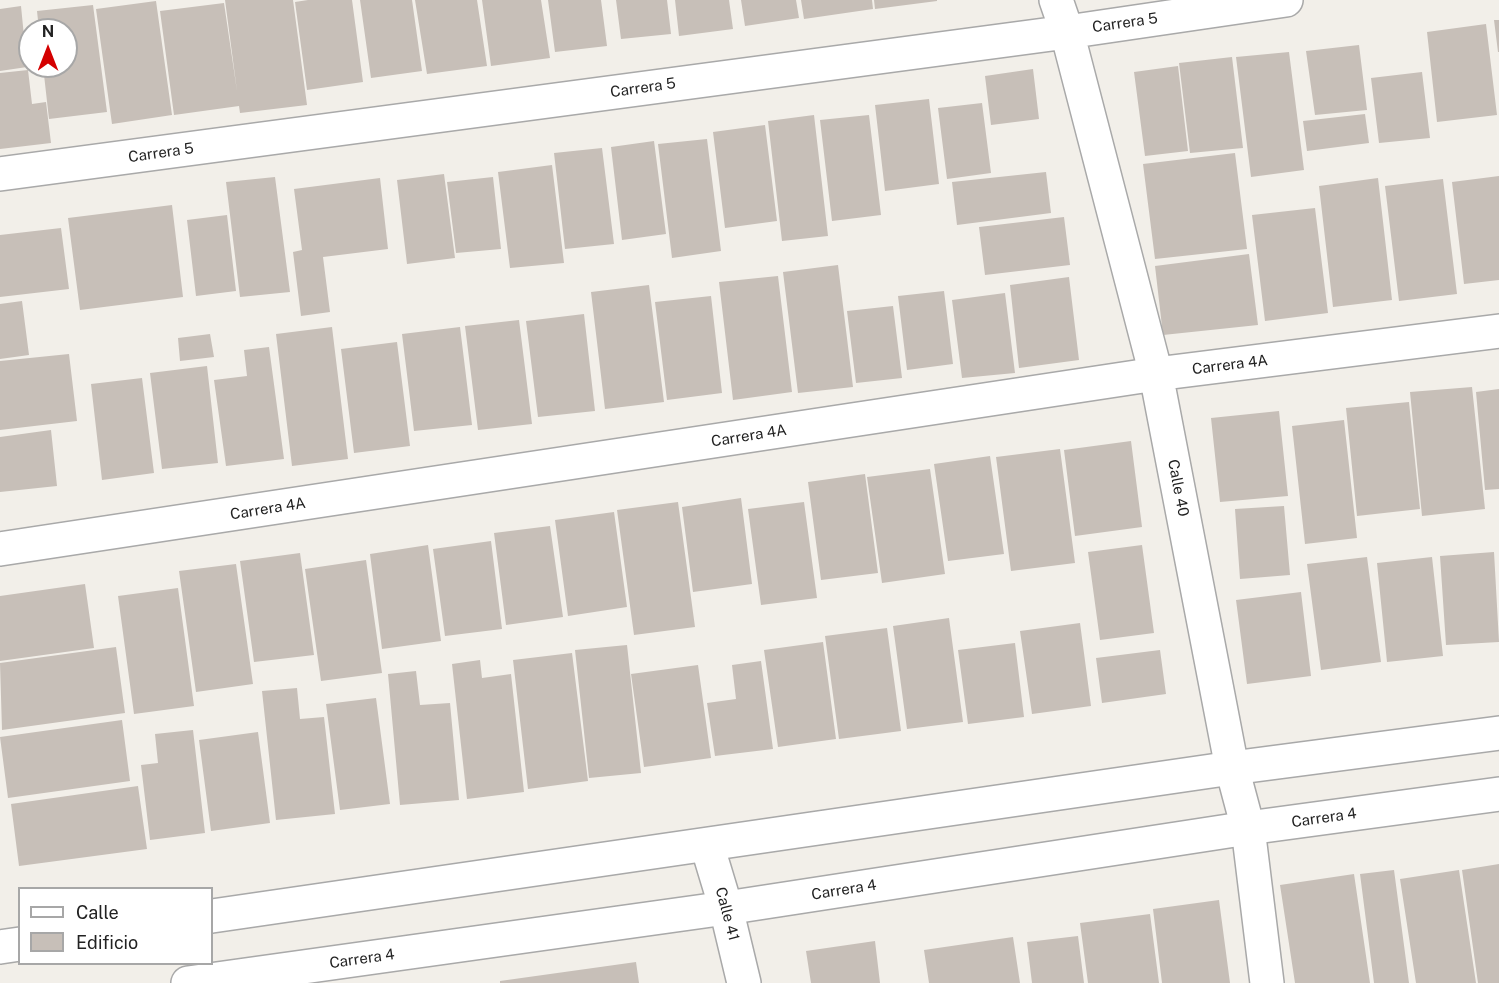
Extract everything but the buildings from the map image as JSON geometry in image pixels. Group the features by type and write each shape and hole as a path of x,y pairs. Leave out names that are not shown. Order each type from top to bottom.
{"street":[{"name":"Calle 40","path":"1056,0 1067,32 1156,374 1232,768 1248,828 1267,983"},
{"name":"Carrera 5","path":"0,174 1067,32 1286,0"},
{"name":"Carrera 4A","path":"0,549 1156,374 1499,331"},
{"path":"213,916 1232,768 1499,733"},
{"name":"Carrera 4","path":"188,983 726,908 1248,828 1499,794"},
{"name":"Calle 41","path":"707,845 726,908 744,983"},
{"path":"0,947 18,944"}]}
